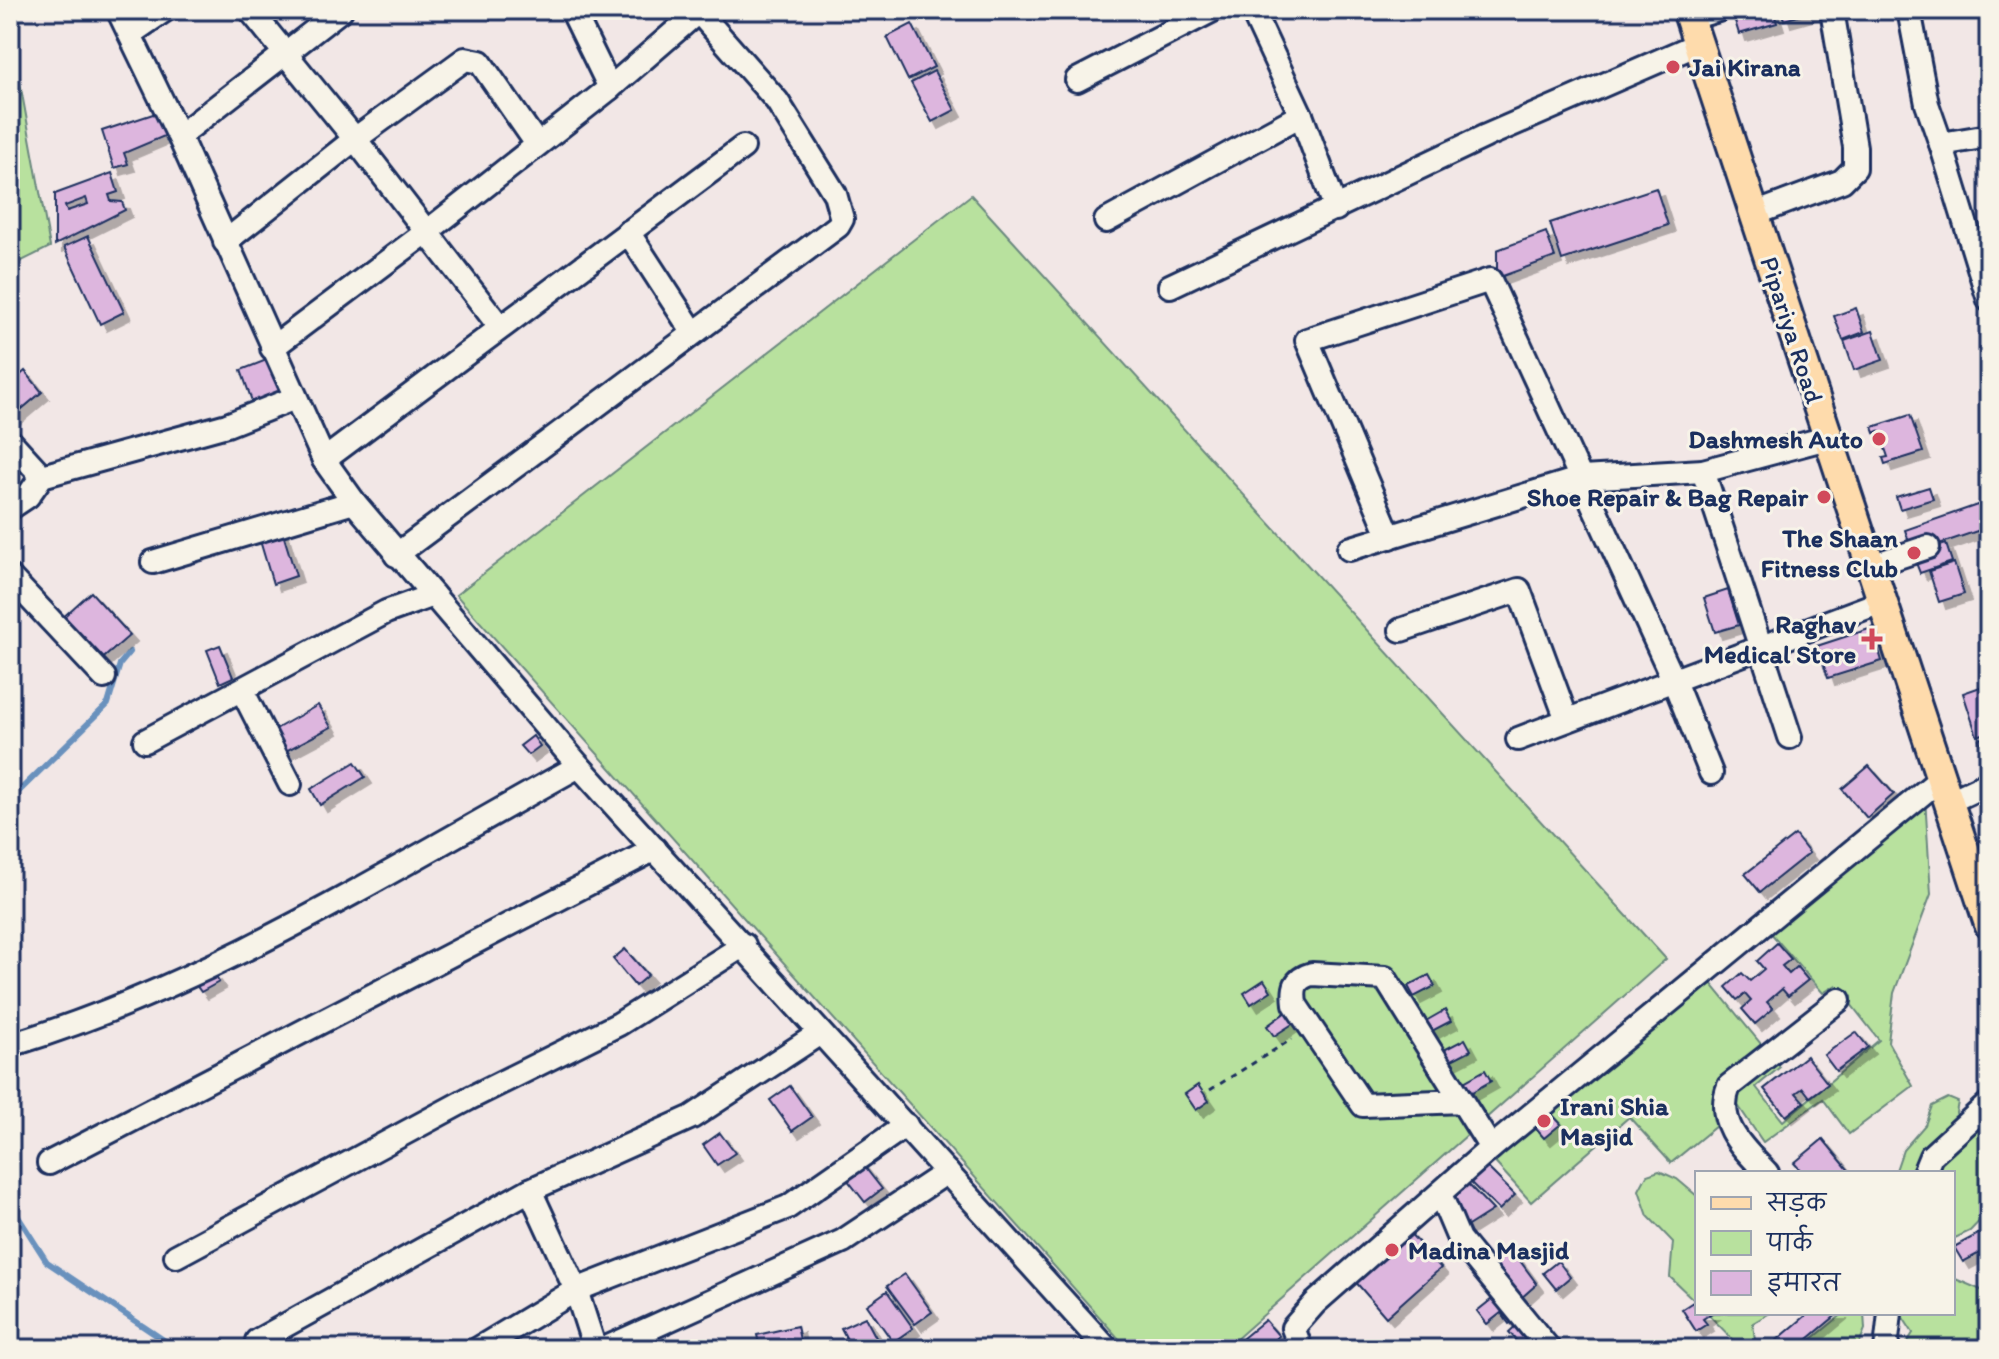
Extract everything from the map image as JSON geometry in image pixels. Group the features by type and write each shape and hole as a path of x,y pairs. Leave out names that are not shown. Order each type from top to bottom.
{"main road":[{"name":"Pipariya Road","path":"1701,11 1880,563 1947,793 1989,888"},
{"name":"Pipariya Road","path":"1701,11 1698,44 1989,924"}],"street":[{"path":"118,10 179,136 324,460 354,502 396,555 579,766 1107,1349"},
{"path":"130,34 165,10"},
{"path":"250,10 355,139 500,327"},
{"path":"179,136 341,10"},
{"path":"572,10 610,88"},
{"path":"272,348 610,88 698,10 777,101 835,194 842,219 838,226 396,555"},
{"path":"1077,80 1213,10"},
{"path":"1252,10 1301,115 1336,209"},
{"path":"1765,210 1842,181 1855,168 1855,147 1832,10"},
{"path":"1909,10 1927,104 1989,300"},
{"path":"1170,286 1486,136 1698,44"},
{"path":"225,242 355,139 470,58 480,62 537,144"},
{"path":"1106,221 1301,115"},
{"path":"1941,144 1989,136"},
{"path":"324,460 743,147"},
{"path":"628,232 693,332"},
{"path":"1390,537 1307,340 1484,281 1494,284 1674,681 1711,773"},
{"path":"10,508 28,496 42,476 227,425 295,398"},
{"path":"1349,549 1582,478 1703,471 1827,438"},
{"path":"10,441 42,476"},
{"path":"1703,471 1790,737"},
{"path":"153,562 354,502"},
{"path":"1880,563 1928,547"},
{"path":"10,577 104,677"},
{"path":"1401,630 1519,590 1567,720"},
{"path":"145,741 386,612 433,595"},
{"path":"1518,739 1881,602"},
{"path":"242,690 290,784"},
{"path":"10,1045 146,998 294,923 579,766"},
{"path":"1301,1349 1295,1336 1296,1321 1491,1148 1947,793 1989,783"},
{"path":"49,1163 655,849"},
{"path":"176,1256 468,1099 619,1024 744,945"},
{"path":"1462,1101 1363,1105 1295,1004 1293,989 1300,978 1312,974 1385,978 1462,1101 1491,1148"},
{"path":"1765,1171 1731,1131 1725,1102 1729,1086 1839,1000"},
{"path":"257,1341 530,1190 692,1117 820,1033"},
{"path":"1925,1171 1931,1156 1989,1103"},
{"path":"478,1349 576,1290 788,1207 906,1125"},
{"path":"604,1349 843,1241 947,1172"},
{"path":"530,1190 576,1290 595,1349"},
{"path":"1440,1194 1459,1239 1549,1349"},
{"path":"1886,1349 1890,1315"}],"path":[{"path":"1210,1090 1309,1028"}],"green space":[{"path":"10,28 50,247 10,267"},
{"path":"971,195 1666,959 1225,1349 1128,1349 456,595"},
{"path":"1925,797 1931,894 1894,993 1888,1042 1913,1086 1849,1134 1823,1099 1763,1142 1739,1107 1671,1163 1629,1117 1531,1202 1490,1157","holes":["1770,932 1823,993 1836,985 1879,1040 1783,1121 1756,1087 1780,1067 1710,982"]},
{"path":"1948,1098 1958,1102 1956,1113 1963,1121 1921,1171 1896,1171 1903,1150 1925,1125 1932,1106"},
{"path":"1989,1116 1989,1211 1970,1231 1955,1238 1955,1171 1931,1171"},
{"path":"1659,1171 1677,1179 1695,1194 1695,1301 1670,1277 1673,1242 1648,1216 1639,1190 1647,1175"},
{"path":"1955,1279 1981,1290 1989,1288 1989,1349 1903,1349 1913,1333 1901,1315 1955,1315"},
{"path":"1709,1315 1767,1315 1753,1323 1755,1341 1738,1345"},
{"path":"1842,1315 1864,1315 1865,1329 1857,1349 1800,1349"}],"building":[{"path":"1773,10 1777,23 1739,34 1732,11"},
{"path":"1781,10 1820,10 1784,20"},
{"path":"912,24 934,67 908,80 887,37"},
{"path":"934,71 955,110 932,122 911,83"},
{"path":"159,112 167,135 124,153 128,164 114,168 102,131"},
{"path":"112,173 118,192 109,195 111,201 122,202 125,210 55,245 55,194","holes":["86,198 88,204 67,211 65,206"]},
{"path":"1656,188 1668,225 1562,260 1550,223"},
{"path":"1546,232 1555,257 1497,278 1497,250"},
{"path":"88,236 124,312 100,324 64,247"},
{"path":"1856,308 1864,332 1843,340 1834,316"},
{"path":"1873,331 1883,360 1854,370 1844,341"},
{"path":"269,359 282,393 253,404 241,370"},
{"path":"25,371 42,392 10,419 10,384"},
{"path":"1910,415 1923,452 1885,464 1883,458 1888,457 1879,431 1875,433 1873,427"},
{"path":"1929,487 1933,499 1900,509 1896,497"},
{"path":"1989,501 1989,527 1913,553 1905,530"},
{"path":"281,527 296,576 273,584 258,534"},
{"path":"1946,544 1952,562 1920,573 1913,555"},
{"path":"1954,563 1964,594 1939,602 1929,571"},
{"path":"1728,590 1739,625 1715,632 1704,598"},
{"path":"91,592 130,635 99,662 60,620"},
{"path":"1872,628 1882,661 1828,678 1817,646"},
{"path":"220,645 233,677 220,683 207,650"},
{"path":"1989,684 1989,732 1977,736 1963,693"},
{"path":"318,705 331,727 286,751 274,730"},
{"path":"533,736 540,746 528,755 520,746"},
{"path":"1989,736 1989,768 1979,739"},
{"path":"355,762 365,777 320,805 311,789"},
{"path":"1869,766 1894,794 1867,818 1842,789"},
{"path":"1795,835 1809,853 1760,892 1745,874"},
{"path":"1777,943 1791,959 1782,966 1789,974 1797,967 1808,980 1788,996 1782,989 1767,1002 1773,1009 1755,1024 1742,1009 1751,1001 1745,994 1737,1000 1726,987 1742,973 1750,981 1764,969 1757,961"},
{"path":"625,949 648,975 635,986 613,959"},
{"path":"214,974 219,982 201,992 196,985"},
{"path":"1429,975 1435,986 1414,997 1408,986"},
{"path":"1264,980 1271,991 1251,1004 1244,993"},
{"path":"1445,1010 1451,1021 1430,1032 1424,1022"},
{"path":"1286,1012 1294,1023 1274,1036 1267,1026"},
{"path":"1856,1032 1868,1047 1836,1071 1824,1055"},
{"path":"1465,1039 1471,1050 1450,1061 1444,1050"},
{"path":"1806,1056 1828,1084 1810,1097 1803,1088 1796,1093 1804,1102 1786,1116 1764,1089"},
{"path":"1485,1070 1491,1081 1470,1093 1464,1082"},
{"path":"1198,1085 1209,1101 1196,1110 1185,1094"},
{"path":"790,1086 812,1117 792,1131 770,1100"},
{"path":"1547,1109 1561,1124 1544,1138 1531,1123"},
{"path":"720,1133 735,1153 717,1165 703,1145"},
{"path":"1823,1139 1849,1171 1801,1171 1794,1163"},
{"path":"860,1161 882,1189 865,1202 843,1174"},
{"path":"1486,1166 1515,1195 1499,1210 1470,1182"},
{"path":"1465,1181 1493,1210 1460,1231 1448,1196"},
{"path":"1409,1232 1441,1268 1386,1317 1354,1280"},
{"path":"1980,1233 1989,1248 1963,1262 1955,1246"},
{"path":"1512,1250 1537,1284 1520,1299 1493,1264"},
{"path":"1558,1261 1570,1277 1556,1289 1543,1273"},
{"path":"905,1274 932,1312 915,1324 887,1286"},
{"path":"887,1291 913,1328 893,1342 867,1305"},
{"path":"1497,1295 1515,1320 1509,1324 1501,1313 1487,1324 1477,1311"},
{"path":"1693,1302 1695,1315 1709,1315 1703,1319 1707,1324 1696,1331 1682,1309"},
{"path":"1807,1315 1837,1315 1796,1349 1782,1349 1776,1341"},
{"path":"865,1317 880,1345 852,1349 841,1328"},
{"path":"1265,1320 1279,1336 1263,1349 1253,1349 1243,1338"},
{"path":"1521,1321 1536,1338 1524,1349 1509,1332"},
{"path":"797,1326 800,1340 760,1348 757,1335"}],"waterway":[{"path":"10,800 108,704 120,664 130,652"},
{"path":"10,1204 47,1262 177,1349"}],"place":[{"name":"Jai Kirana","path":"1673,67"},
{"name":"Dashmesh Auto","path":"1879,439"},
{"name":"Shoe Repair & Bag Repair","path":"1824,497"},
{"name":"The Shaan Fitness Club","path":"1914,553"},
{"name":"Raghav Medical Store","path":"1872,639"},
{"name":"Irani Shia Masjid","path":"1544,1121"},
{"name":"Madina Masjid","path":"1392,1250"}]}
